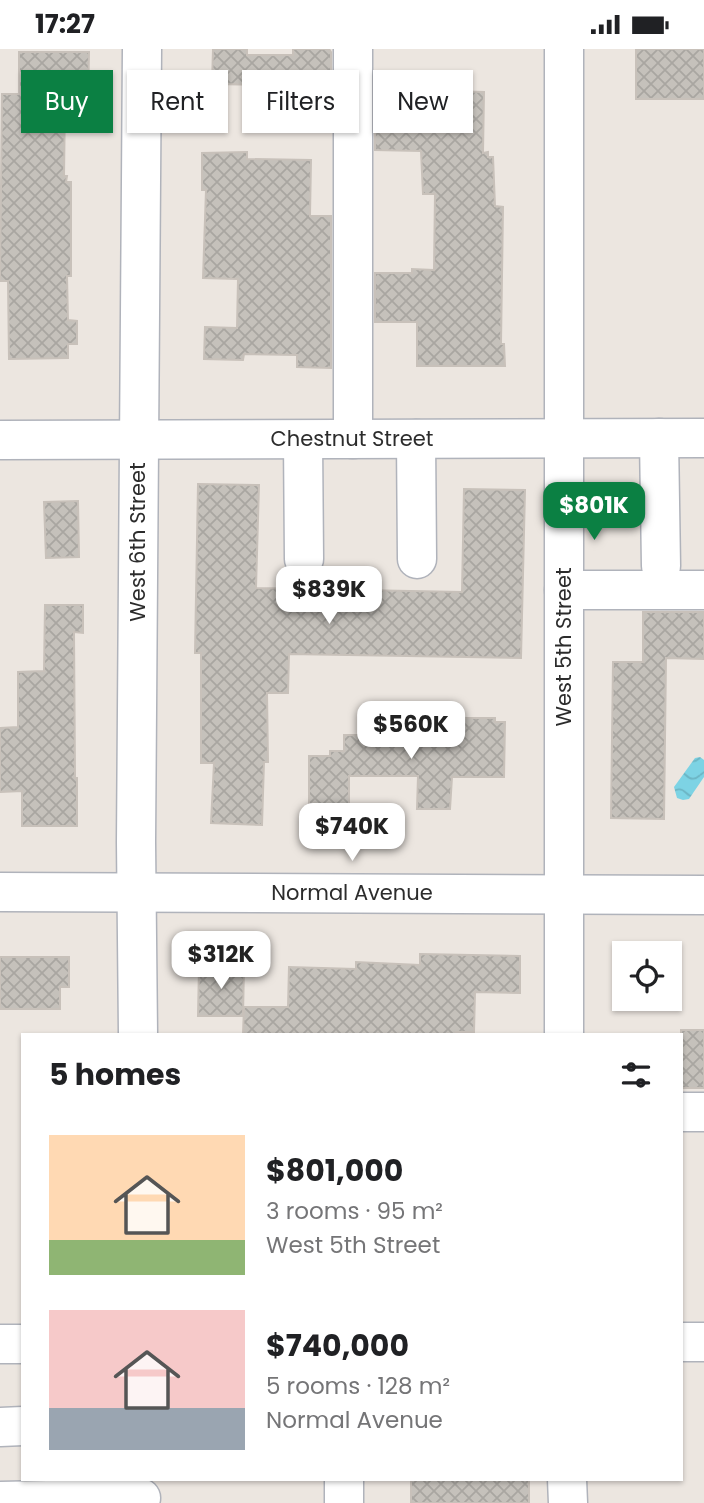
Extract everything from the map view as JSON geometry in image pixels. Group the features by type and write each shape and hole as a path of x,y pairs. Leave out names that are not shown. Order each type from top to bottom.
{"street":[{"name":"West 6th Street","path":"138,1033 136,892 142,49"},
{"path":"353,49 353,439"},
{"name":"West 5th Street","path":"564,49 564,1033"},
{"path":"659,438 661,566"},
{"name":"Chestnut Street","path":"0,440 704,438"},
{"path":"303,439 304,559"},
{"path":"416,439 417,559"},
{"path":"564,590 704,590"},
{"name":"Normal Avenue","path":"0,892 704,895"},
{"path":"683,1112 704,1112"},
{"path":"683,1342 704,1342"},
{"path":"0,1343 21,1343"},
{"path":"0,1427 21,1426"},
{"path":"344,1481 344,1503"},
{"path":"568,1481 568,1503"},
{"path":"0,1501 64,1489 141,1493"}],"water":[{"path":"695,758 704,760 704,777 689,799 677,798 674,787"}],"building":[{"path":"213,49 247,49 247,55 293,55 293,49 329,49 331,52 331,70 242,70 242,85 228,84 228,70 212,70"},
{"path":"636,49 704,49 704,99 636,99"},
{"path":"19,52 89,52 89,70 21,70 21,133 65,133 64,176 67,176 66,182 71,182 68,320 77,321 77,344 68,344 68,358 9,359 8,281 0,281 2,94 19,94"},
{"path":"473,92 484,92 483,153 488,152 488,157 493,157 495,206 503,207 501,344 504,344 505,366 417,366 417,322 375,322 375,273 412,273 412,269 434,270 435,194 423,194 421,151 375,150 375,133 473,133"},
{"path":"247,152 247,159 311,160 310,216 331,216 331,368 297,367 297,355 244,354 243,360 204,359 205,327 237,328 238,279 203,278 206,190 202,190 202,153"},
{"path":"198,484 259,485 256,588 462,592 464,489 525,490 521,658 289,654 288,693 267,693 268,762 264,762 262,825 211,823 214,763 201,763 201,653 195,653"},
{"path":"78,501 79,557 46,558 44,502"},
{"path":"45,605 83,605 83,633 74,632 77,826 22,826 22,791 0,792 0,728 18,727 18,672 44,671"},
{"path":"643,612 704,612 704,659 666,658 664,819 611,818 613,662 643,662"},
{"path":"428,718 495,718 495,722 505,722 504,777 452,777 450,809 417,809 418,776 349,776 349,812 309,812 309,756 330,756 330,751 344,751 344,735 371,735 371,730 428,732"},
{"path":"420,954 520,956 520,993 475,992 474,1032 243,1033 244,1007 288,1007 289,967 356,969 356,962 420,965"},
{"path":"0,957 69,957 69,987 60,987 60,1009 0,1009"},
{"path":"199,966 244,966 243,1016 198,1016"},
{"path":"681,1030 704,1030 704,1088 683,1088"},
{"path":"411,1481 529,1481 529,1503 411,1503"}]}
